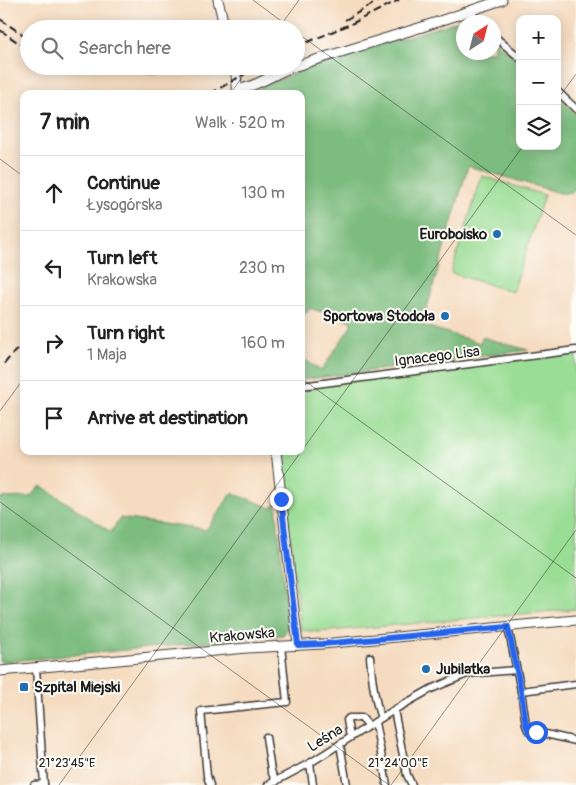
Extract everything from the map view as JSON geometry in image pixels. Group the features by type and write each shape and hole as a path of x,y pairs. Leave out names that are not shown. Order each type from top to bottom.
{"street":[{"path":"218,0 223,20"},
{"path":"305,63 502,0"},
{"path":"470,11 473,15"},
{"path":"501,42 516,55"},
{"path":"236,75 238,90"},
{"path":"243,90 273,75"},
{"path":"561,95 576,109"},
{"name":"Ignacego Lisa","path":"305,385 576,350"},
{"path":"276,455 298,645"},
{"name":"Krakowska","path":"0,671 322,644 576,620"},
{"path":"508,627 528,730 576,741"},
{"path":"210,785 207,776 201,711 287,702 281,646"},
{"path":"370,657 373,684 378,709 382,718"},
{"path":"34,785 44,784 36,668"},
{"name":"Leśna","path":"268,785 310,763 394,710 430,690 467,674 516,670"},
{"path":"521,691 576,684"},
{"path":"394,710 407,775 412,785"},
{"path":"350,738 347,720 349,718 362,718 372,724 388,785"},
{"path":"266,737 271,771 276,782"},
{"path":"340,744 346,785"},
{"path":"310,763 313,785"}],"green space":[{"path":"456,21 456,60 501,60 501,46 516,59 516,150 561,150 561,99 576,114 576,188 571,193 559,193 468,166 422,325 480,343 482,337 528,350 305,379 305,360 321,371 351,326 351,321 309,308 305,314 305,90 255,90 289,75 305,75 305,68"},
{"name":"Euroboisko","path":"482,176 544,195 513,292 451,273"},
{"path":"576,352 576,609 318,632 301,630 280,455 305,455 305,387"},
{"path":"39,487 43,487 111,532 120,518 206,530 232,493 272,508 276,503 288,628 283,635 0,662 0,498 30,497"}],"railway":[{"path":"345,20 380,0"},
{"path":"305,43 353,23 399,0"},
{"path":"0,19 20,33"},
{"path":"0,30 20,44"},
{"path":"217,90 243,75"},
{"path":"4,364 20,346"}],"place":[{"name":"Euroboisko","path":"497,234"},
{"name":"Sportowa Stodoła","path":"445,316"},
{"name":"Jubilatka","path":"426,669"},
{"name":"Szpital Miejski","path":"24,687"}],"route":[{"path":"281,499 298,645 508,627 526,725 528,730 536,732"}]}
